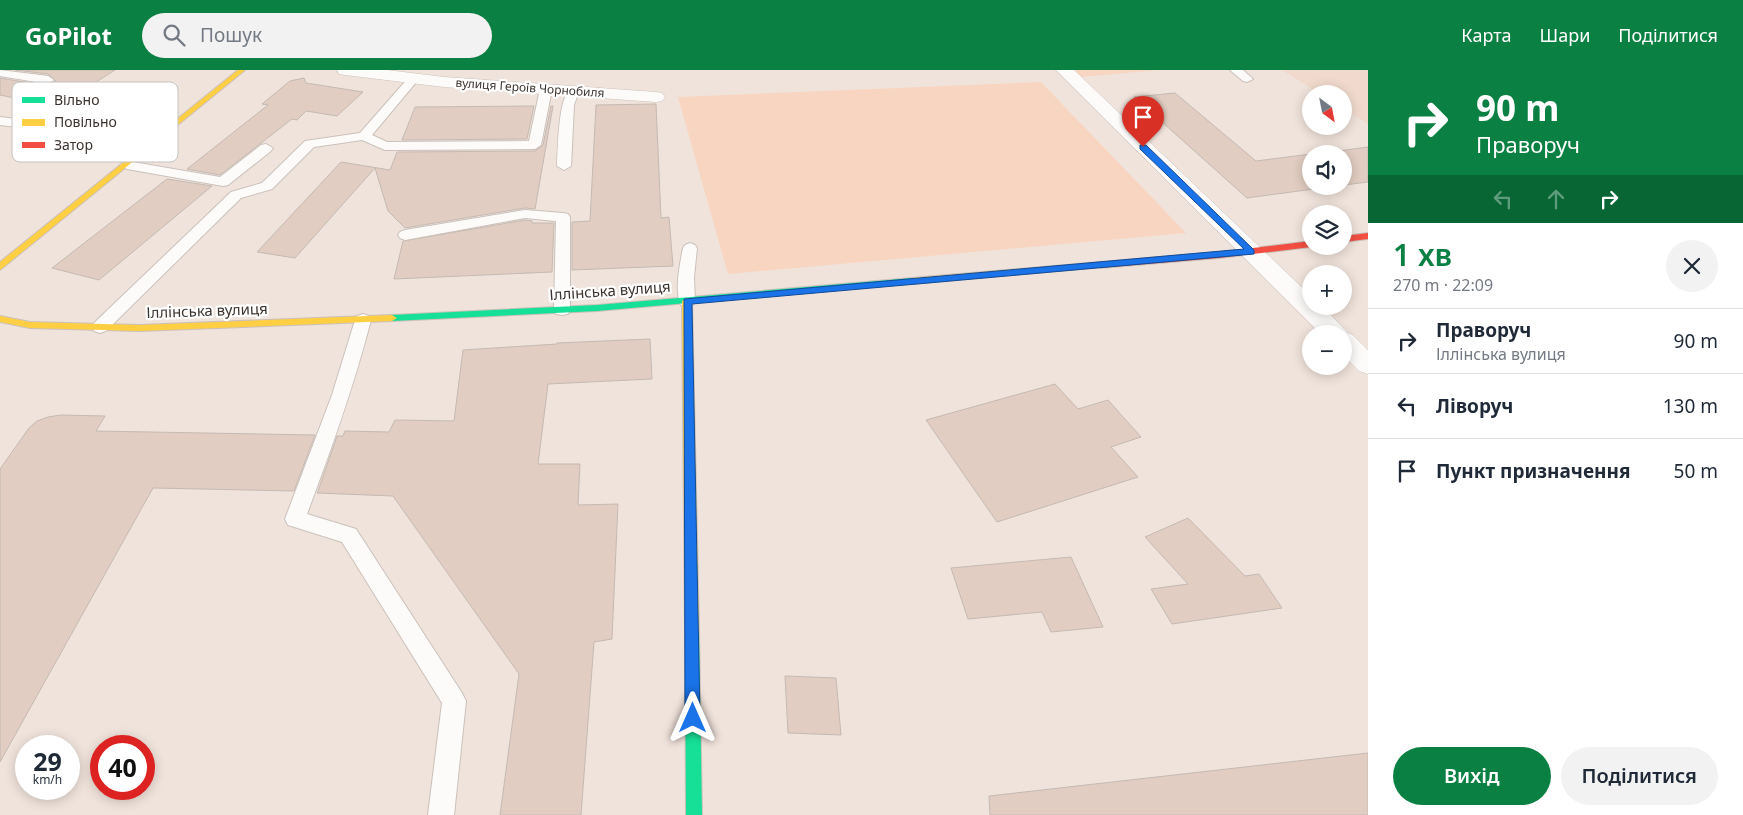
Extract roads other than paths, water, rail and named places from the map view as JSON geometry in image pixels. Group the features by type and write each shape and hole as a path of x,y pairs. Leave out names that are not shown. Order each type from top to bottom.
{"main road":[{"path":"178,123 242,70"},
{"path":"0,267 131,162"},
{"path":"1352,238 1368,236"},
{"name":"Іллінська вулиця","path":"0,320 30,325 139,328 363,320 562,310 687,301 1251,252 1302,245"},
{"path":"687,301 694,815"}],"street":[{"name":"вулиця Героїв Чорнобиля","path":"345,70 414,78 656,97"},
{"path":"1064,70 1327,325"},
{"path":"1352,349 1368,365"}],"lane":[{"path":"1236,70 1247,79"},
{"path":"0,73 48,80"},
{"path":"364,136 414,78"},
{"path":"100,327 236,196 267,186 310,144 364,136 385,146 535,144 546,89"},
{"path":"564,166 568,105 573,91"},
{"path":"127,165 223,182 266,148"},
{"path":"405,234 525,214 563,217 562,310"},
{"path":"687,301 686,277 690,248"},
{"path":"363,320 356,349 328,434 296,519 348,535 454,701 441,815"}]}
